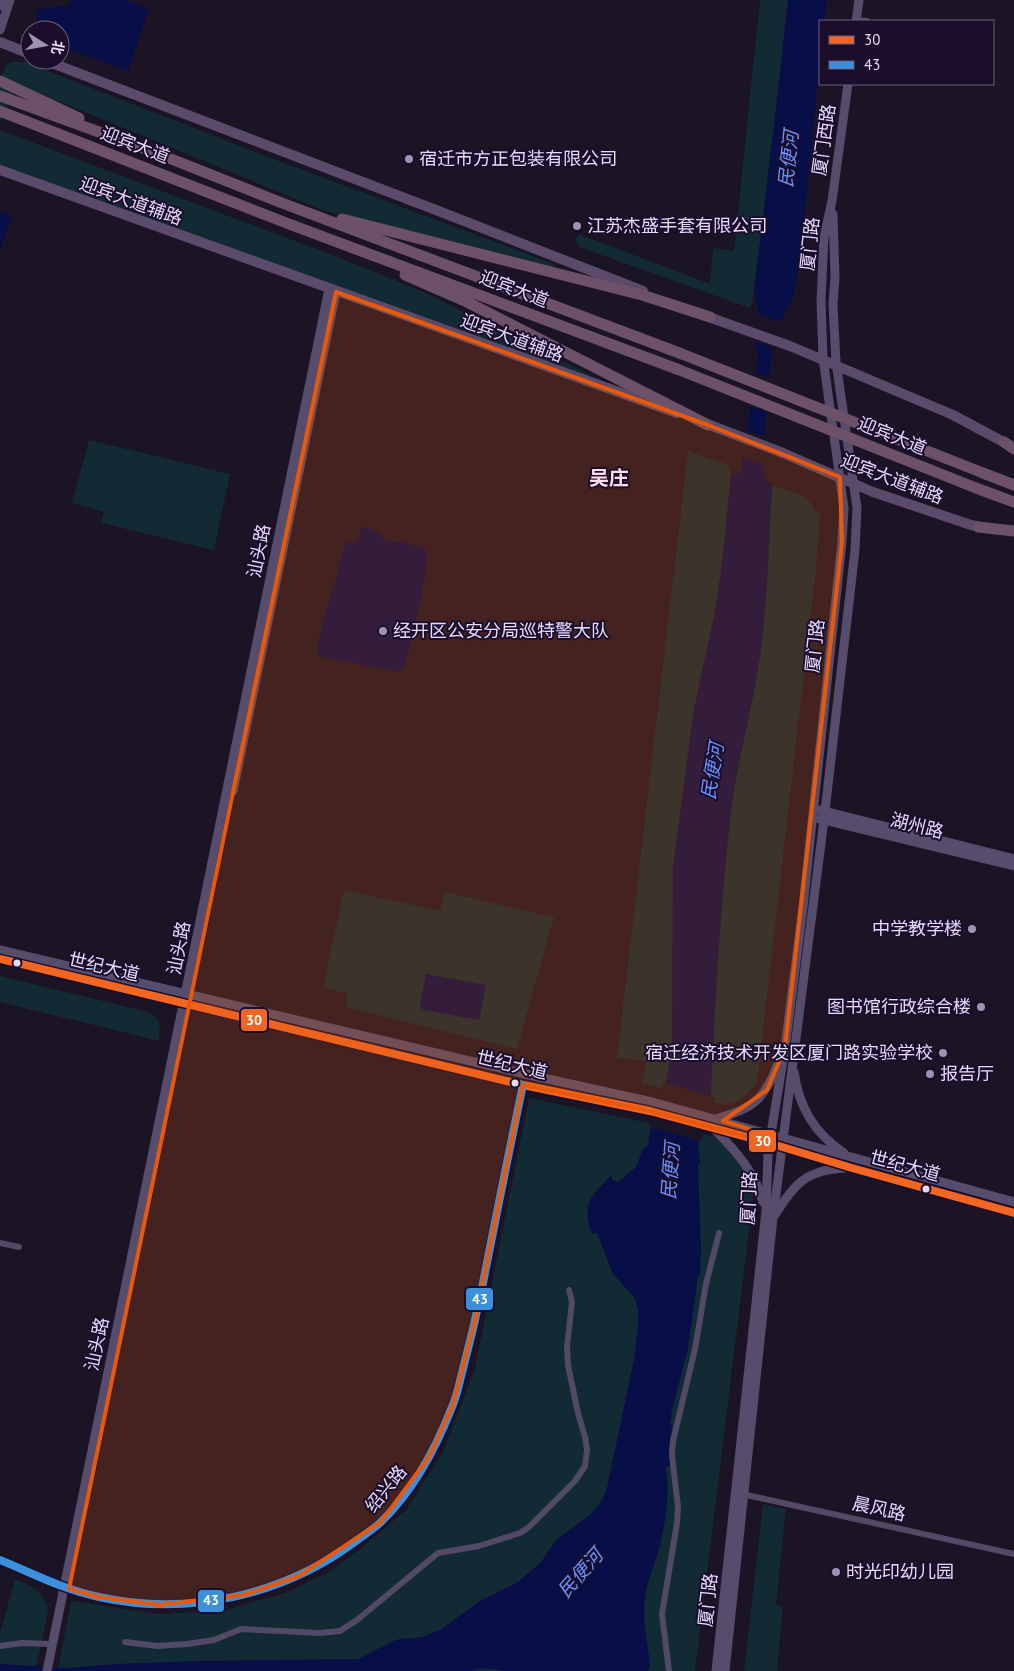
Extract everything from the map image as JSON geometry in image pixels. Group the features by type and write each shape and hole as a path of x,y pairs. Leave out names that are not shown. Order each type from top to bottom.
{"highway":[{"path":"0,81 151,151"},
{"name":"迎宾大道","path":"0,96 151,151 282,203 682,354 1014,485"},
{"name":"迎宾大道","path":"3,116 677,369 1014,502"},
{"path":"282,203 642,295 710,318"},
{"path":"289,224 467,302 708,425"},
{"path":"978,526 1014,532"}],"main road":[{"path":"0,42 20,50"},
{"path":"70,70 445,213 710,318 790,346 953,415 1011,446"},
{"name":"迎宾大道辅路","path":"0,170 731,433 873,492 978,526"}],"street":[{"path":"0,6 4,0"},
{"path":"0,30 10,0"},
{"path":"856,20 859,0"},
{"name":"厦门西路","path":"832,201 848,85"},
{"name":"厦门路","path":"724,1671 753,1318 766,1211 770,1139 785,1048 842,542 844,508 824,361 821,301 824,237 832,201"},
{"name":"厦门路","path":"716,1671 740,1494 855,550 857,508 837,366 833,304 835,277 832,201"},
{"name":"汕头路","path":"50,1670 332,291"},
{"name":"湖州路","path":"813,808 824,815 1014,866"},
{"name":"湖州路","path":"812,818 824,815 1014,859"},
{"name":"世纪大道","path":"0,950 524,1085 651,1106"},
{"name":"世纪大道","path":"0,959 188,998 525,1074 782,1142 1014,1213"},
{"path":"766,1211 761,1193 742,1158 710,1122 737,1113 759,1099 767,1090 785,1048"},
{"path":"792,1058 796,1088 805,1111 818,1130 852,1163"},
{"name":"绍兴路","path":"0,1560 66,1588 98,1597 159,1605 183,1605 244,1595 299,1576 346,1548 381,1522 405,1494 429,1457 453,1405 475,1321 524,1085"},
{"path":"773,1218 796,1184 823,1171 852,1163"},
{"name":"世纪大道","path":"852,1163 1014,1202"},
{"path":"669,1671 662,1614 677,1523 678,1507 672,1455 673,1441 695,1349 706,1284 719,1233"},
{"path":"0,1243 18,1246"},
{"path":"125,1642 158,1646 187,1644 214,1640 242,1629 320,1633 340,1631 357,1620 438,1552 479,1546 520,1533 529,1527 575,1482 585,1466 587,1450 585,1437 568,1365 567,1347 572,1302 569,1290"},
{"name":"晨风路","path":"740,1494 1014,1554"},
{"name":"汕头路","path":"50,1670 52,1644 66,1588"},
{"path":"0,1646 22,1643 52,1644"}],"highlighted area":[{"path":"336,292 708,425 840,477 842,542 785,1048 767,1090 723,1121 770,1135 769,1143 650,1111 523,1085 475,1321 453,1405 429,1457 381,1522 299,1576 244,1595 159,1605 98,1597 69,1589"}],"shaded area":[{"path":"760,0 788,0 754,292 750,308 582,248 577,244 576,239 579,234 710,284 713,248 734,251"},
{"path":"20,62 20,70 45,70 268,157 554,264 551,271 354,220 320,209 17,84 0,123 0,79 7,64"},
{"path":"0,130 340,258 426,293 626,393 0,166"},
{"path":"89,440 230,474 214,550 101,523 104,512 72,503"},
{"path":"688,451 723,463 728,466 731,474 723,557 715,612 694,709 673,868 672,1049 664,1089 642,1084 646,1061 617,1058"},
{"path":"772,485 803,496 815,511 820,513 816,569 757,1083 737,1101 719,1104 712,1102 711,1091 723,887 732,801 761,651 766,604"},
{"path":"349,891 441,911 445,892 554,917 517,1049 345,1007 348,994 323,987 343,893"},
{"path":"0,976 148,1012 158,1020 159,1041 0,1002"},
{"path":"529,1098 716,1137 744,1169 754,1190 695,1671 58,1671 71,1601 157,1614 221,1611 285,1593 329,1572 363,1547 406,1510 443,1452 475,1368"},
{"path":"763,1504 786,1509 776,1605 783,1607 777,1671 744,1671"},
{"path":"15,1579 37,1591 47,1605 48,1612 36,1667 0,1664 0,1633"}],"water":[{"path":"72,0 124,0 149,8 128,71 70,50 70,20 37,20 36,14 39,9 48,9 55,6 68,7"},
{"name":"民便河","path":"788,0 827,0 824,20 819,20 819,70 800,260 794,294 784,315 776,325 771,361 762,463 765,479 772,485 761,651 735,782 730,819 718,955 712,1102 698,1143 700,1164 698,1165 700,1276 698,1276 688,1348 671,1414 670,1466 666,1468 667,1502 664,1525 649,1580 644,1608 650,1665 648,1671 506,1671 486,1668 470,1671 0,1671 0,1664 68,1668 199,1661 358,1659 393,1641 403,1638 422,1637 440,1630 480,1601 518,1582 541,1562 556,1540 590,1515 602,1500 607,1488 634,1359 638,1309 634,1297 613,1274 597,1233 592,1234 587,1216 590,1202 598,1189 611,1176 613,1180 618,1182 636,1167 643,1149 648,1145 650,1130 666,1083 672,1049 673,868 694,709 715,612 723,557 731,474 741,472 758,357 756,344 758,310 754,292"},
{"path":"0,211 12,216 0,251"},
{"path":"360,528 378,531 384,539 392,542 403,542 427,550 422,594 416,623 404,667 399,672 317,656 319,638 346,543 357,542 360,537"},
{"path":"426,974 486,985 479,1020 421,1008 420,1003"}],"pier":[{"path":"755,313 781,323 775,349 754,341"},
{"path":"753,372 772,379 769,413 749,405"},
{"path":"745,430 767,437 765,465 741,457"},
{"path":"663,1082 714,1097 713,1106 701,1141 649,1127"}],"transit line":[{"name":"30","path":"0,959 523,1085 650,1111 1014,1213"},
{"name":"43","path":"0,1560 61,1586 99,1597 133,1603 168,1604 202,1602 236,1596 269,1587 301,1574 331,1558 379,1524 393,1510 413,1483 439,1438 455,1399 478,1306 523,1085"}],"place":[{"name":"宿迁市方正包装有限公司","path":"409,159"},
{"name":"江苏杰盛手套有限公司","path":"577,226"},
{"name":"经开区公安分局巡特警大队","path":"383,631"},
{"name":"中学教学楼","path":"972,929"},
{"name":"图书馆行政综合楼","path":"981,1007"},
{"name":"宿迁经济技术开发区厦门路实验学校","path":"943,1053"},
{"name":"报告厅","path":"930,1074"},
{"name":"时光印幼儿园","path":"836,1572"}],"district":[{"name":"吴庄","path":"609,478"}]}
